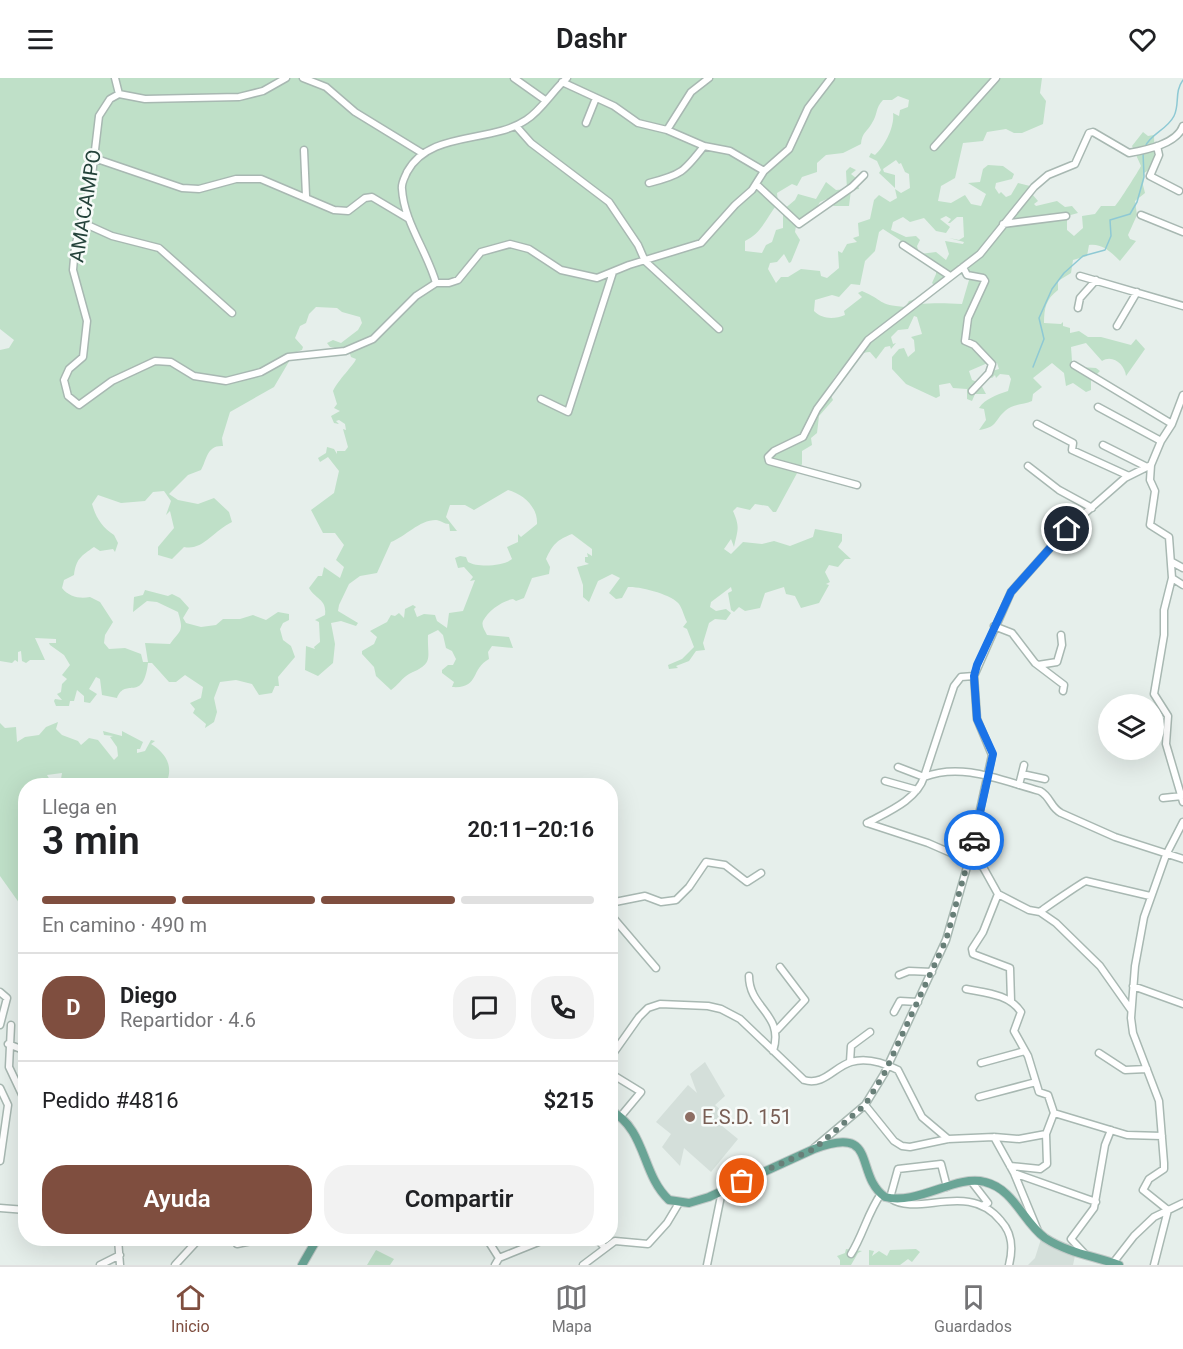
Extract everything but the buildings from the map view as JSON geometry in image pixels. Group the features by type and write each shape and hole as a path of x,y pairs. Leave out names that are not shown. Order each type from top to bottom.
{"main road":[{"path":"618,1114 638,1138 660,1192 669,1200 689,1203 722,1191 814,1149 838,1141 853,1144 864,1157 873,1183 881,1194 890,1198 971,1181 986,1182 1004,1191 1038,1231 1049,1240 1086,1256 1116,1264"},
{"path":"302,1265 313,1246"}],"street":[{"path":"115,78 119,94 145,99 239,98 263,91 285,78"},
{"path":"303,78 326,87 355,112 422,153"},
{"path":"514,78 545,100"},
{"path":"667,130 691,92 709,78"},
{"path":"764,171 730,151 704,146 667,130 638,123 565,80 527,119 516,126 436,146 422,153 409,168 401,187 410,220 436,283 458,280 481,252 510,244 529,249 561,270 577,276 597,278 701,243 756,184 764,171 789,149 808,108 831,78"},
{"path":"934,147 996,78"},
{"name":"AMACAMPO","path":"119,94 110,99 99,116 92,184 75,247 73,270 87,321 83,357 69,369 64,380 68,396 75,404 84,404 111,381 155,361 171,362 194,376 226,381 261,372 288,357 345,351 373,339 416,296 436,283"},
{"path":"586,123 596,98"},
{"path":"516,126 531,143 597,190 609,202 638,245 645,261 719,329"},
{"path":"857,485 769,461 768,457 774,451 803,436 816,409 868,340 980,254 1002,224 1034,187 1048,175 1075,164 1089,133 1100,135 1124,151 1137,151 1157,146 1179,134 1183,126"},
{"path":"649,183 677,176 690,165 704,146"},
{"path":"1157,146 1159,155 1150,176 1179,191"},
{"path":"304,150 306,196"},
{"path":"94,158 128,167 182,188 199,189 236,179 261,179 306,196 334,210 348,211 365,198 372,197 410,220"},
{"path":"756,184 799,224 852,187 864,175"},
{"path":"1141,215 1183,232"},
{"path":"1002,224 1066,216"},
{"path":"81,222 112,236 159,248 232,313"},
{"path":"903,245 950,276"},
{"path":"963,267 967,275 983,278 985,281 968,318 965,341 975,345 993,363 989,373 972,391"},
{"path":"540,399 568,412 613,272"},
{"path":"1080,276 1183,306"},
{"path":"1078,308 1080,298 1096,280"},
{"path":"1117,326 1137,292"},
{"path":"1074,365 1172,424"},
{"path":"1154,694 1163,641 1164,610 1172,578 1172,562 1169,537 1150,525 1155,491 1150,480 1149,466 1172,424 1183,395"},
{"path":"1098,407 1161,441"},
{"path":"1037,424 1074,443 1072,450 1129,476"},
{"path":"1103,445 1149,466"},
{"path":"1028,466 1059,490 1092,508"},
{"path":"814,1149 865,1105 888,1065 946,940 969,860 993,754 977,719 974,676 994,626 1013,589 1061,536 1129,476 1149,466"},
{"path":"1172,562 1183,567"},
{"path":"1172,578 1183,585"},
{"path":"994,626 1012,633 1038,665 1064,685 1063,690"},
{"path":"1038,665 1057,662 1062,645 1061,635"},
{"path":"974,676 961,677 954,686 924,777 917,790 886,813 867,823 983,867 998,894 1040,912 1056,923 1100,966 1131,1010"},
{"path":"1163,798 1182,799 1166,744 1168,716 1164,712"},
{"path":"1019,785 1024,765"},
{"path":"898,767 924,777 957,771 989,776 1045,793 1053,808 1075,820 1166,855 1183,859"},
{"path":"1022,774 1045,779"},
{"path":"885,781 917,790"},
{"path":"1168,1210 1143,1188 1149,1179 1164,1169 1162,1136 1159,1101 1133,1033 1131,1010 1133,986 1150,896 1166,855 1183,822"},
{"path":"618,901 645,896 662,902 676,900 689,887 706,862 719,862 747,882 762,873"},
{"path":"1040,912 1086,881 1150,896"},
{"path":"998,894 983,932 972,949 973,954 1010,968 1011,1001"},
{"path":"618,923 656,968"},
{"path":"773,1051 777,1030 805,1000 780,967"},
{"path":"899,975 909,971 932,972"},
{"path":"749,976 751,992 777,1030"},
{"path":"1133,986 1183,1004"},
{"path":"966,989 1011,1001 1021,1012 1014,1028 1025,1051 1039,1092 1048,1095 1054,1113 1046,1134 1047,1164 1040,1169 1010,1166"},
{"path":"0,992 7,998 0,1024"},
{"path":"894,1012 900,1001 918,1002"},
{"path":"618,1047 643,1012 654,1006 669,1004 708,1006 727,1011 740,1019 801,1078 809,1081 823,1079 850,1062 867,1061 888,1065 898,1070 922,1117 948,1139"},
{"path":"11,1025 8,1044 11,1075 18,1088"},
{"path":"850,1062 851,1046 870,1032"},
{"path":"8,1044 18,1048"},
{"path":"981,1063 1025,1051"},
{"path":"1099,1053 1125,1070 1147,1070"},
{"path":"618,1078 641,1092 621,1116"},
{"path":"979,1097 1036,1082"},
{"path":"0,1088 7,1108 0,1161"},
{"path":"865,1105 894,1141 902,1146 910,1147 948,1139 994,1137 1018,1139 1046,1134"},
{"path":"0,1106 7,1108"},
{"path":"1054,1113 1139,1137 1162,1136"},
{"path":"1086,1256 1071,1239 1096,1202 1103,1154 1111,1130"},
{"path":"994,1137 1014,1173 1038,1231"},
{"path":"947,1187 941,1164 910,1166 898,1169 890,1198 903,1203 955,1200 985,1204"},
{"path":"1014,1173 1096,1202"},
{"path":"971,1181 985,1204 1008,1230 1011,1240 1009,1265"},
{"path":"707,1265 722,1191"},
{"path":"851,1254 862,1236 873,1204 881,1194"},
{"path":"618,1240 648,1244 667,1223 679,1203"},
{"path":"1116,1264 1148,1222 1183,1203"},
{"path":"0,1208 18,1209"},
{"path":"1154,1265 1168,1210"},
{"path":"119,1246 120,1265"},
{"path":"175,1265 193,1246"},
{"path":"491,1246 499,1258"},
{"path":"495,1265 499,1258 529,1246"},
{"path":"583,1265 608,1246"},
{"path":"100,1265 120,1255"}],"shaded area":[{"name":"E.S.D. 151","path":"705,1062 725,1096 715,1105 723,1112 716,1121 738,1139 711,1172 684,1148 680,1166 662,1147 671,1134 656,1122 688,1085 697,1093 690,1074"},
{"path":"1041,1239 1075,1256 1073,1265 1028,1265 1035,1258"}],"green space":[{"path":"0,78 1042,78 1040,93 1046,101 1043,124 1022,133 1014,133 1006,129 987,132 983,141 963,143 955,178 941,186 938,201 951,203 965,195 971,204 981,206 986,194 968,183 980,182 983,169 988,165 1003,166 1014,174 1012,179 996,183 995,188 999,194 1001,192 1006,197 1011,195 1018,183 1030,186 1032,194 1038,201 1034,204 1036,206 1057,201 1065,207 1072,206 1078,213 1067,216 1067,230 1074,236 1083,228 1082,216 1095,214 1101,206 1115,206 1141,166 1132,146 1143,132 1148,136 1154,135 1154,162 1144,173 1145,193 1135,201 1137,215 1128,235 1130,239 1136,241 1120,261 1110,251 1089,245 1087,256 1073,260 1071,273 1058,281 1058,290 1048,300 1044,313 1044,323 1061,324 1063,322 1063,326 1070,328 1070,333 1079,331 1088,337 1101,337 1131,345 1136,339 1145,349 1126,376 1118,362 1110,359 1102,361 1086,343 1071,347 1072,361 1080,367 1096,368 1100,371 1091,380 1091,390 1086,392 1073,383 1066,386 1064,373 1052,363 1033,378 1042,387 1033,394 1032,401 1008,409 992,426 979,430 986,420 984,409 979,408 988,400 1008,391 1011,379 1009,375 1000,374 996,378 995,375 992,378 988,376 992,371 999,369 997,363 990,362 969,371 972,380 980,383 986,394 975,394 972,401 967,399 967,389 953,388 950,383 939,385 940,396 936,398 906,384 892,369 892,357 899,349 904,348 908,357 915,351 914,340 911,337 922,334 917,317 914,316 908,329 898,330 891,337 893,344 896,343 891,349 890,346 885,347 876,359 870,352 864,353 851,360 839,371 828,389 833,400 819,416 817,433 811,438 812,445 802,451 802,464 776,512 768,506 755,504 750,510 737,507 733,511 738,528 734,547 731,539 724,549 731,554 743,542 762,544 774,541 790,546 813,537 815,529 842,534 842,541 838,547 851,559 845,559 838,567 829,565 825,572 830,582 826,584 829,585 819,603 801,608 795,596 786,594 784,587 765,593 760,608 745,611 739,607 734,612 731,610 728,593 732,591 731,587 711,602 710,607 716,611 726,609 731,613 726,620 715,619 709,623 703,643 705,650 696,651 689,661 676,666 678,668 669,669 668,665 682,659 694,647 687,629 683,627 687,622 679,604 663,594 633,587 628,587 622,598 616,599 609,593 620,578 612,574 598,581 589,602 583,597 583,585 577,567 589,564 585,562 585,557 588,557 587,553 592,556 592,549 572,534 556,543 546,559 550,567 549,574 532,578 524,598 504,602 485,617 482,625 487,635 509,637 513,648 492,646 488,652 489,659 483,663 467,685 452,687 454,682 442,673 448,665 453,665 456,659 452,651 446,648 443,635 438,630 428,635 428,659 423,667 407,675 391,690 376,676 374,667 362,654 362,651 374,644 377,637 370,631 387,622 391,615 395,616 399,613 404,618 405,609 413,605 416,607 414,609 417,617 424,614 435,615 437,621 447,628 449,613 463,611 475,580 470,581 473,577 464,567 458,568 455,558 466,557 472,564 484,566 508,561 512,559 507,547 518,542 518,534 521,537 537,524 535,512 528,502 508,490 474,510 465,505 450,505 446,517 457,531 450,531 449,524 438,520 430,521 391,542 377,573 360,576 349,584 338,611 358,623 356,626 341,621 331,623 335,644 333,663 318,676 305,670 306,646 315,649 314,647 320,642 319,622 315,620 325,615 323,603 309,588 318,576 322,576 324,567 340,578 344,567 336,560 344,545 335,533 323,533 311,510 334,493 339,471 328,457 320,462 318,458 326,453 327,447 334,449 337,454 337,451 345,451 348,447 343,429 346,430 345,424 339,420 336,421 339,424 334,423 331,416 340,411 334,408 337,404 333,391 356,359 351,357 349,351 330,347 327,343 333,340 341,343 358,330 362,323 360,317 342,312 337,308 316,307 309,314 306,323 300,326 295,338 303,347 302,350 294,353 274,387 230,412 222,438 223,446 211,450 201,470 188,475 169,494 178,500 198,504 214,498 229,512 232,522 203,543 184,547 172,559 158,555 158,547 174,528 170,511 166,515 171,501 164,491 153,492 145,501 121,503 98,495 92,504 100,522 114,535 118,543 115,552 113,549 100,551 94,547 80,558 74,575 64,580 62,588 71,595 90,597 100,602 113,622 105,635 104,643 109,649 125,648 141,654 143,662 148,662 145,643 170,644 181,627 178,612 157,602 147,601 133,612 134,597 143,595 145,590 168,596 172,594 180,598 189,608 183,618 186,623 201,627 216,625 223,619 240,619 253,615 266,620 278,612 289,614 289,620 283,623 280,629 283,640 291,646 295,657 278,677 279,686 275,686 272,693 259,695 252,684 236,680 220,682 214,698 217,712 214,722 205,728 206,724 193,713 195,709 190,703 201,698 203,687 185,675 176,682 169,682 152,663 148,663 142,683 125,689 117,698 102,695 100,679 96,677 89,689 97,694 90,703 84,702 84,696 77,690 74,701 70,701 69,706 56,706 54,701 55,699 62,700 57,694 61,692 62,684 67,679 62,675 70,665 64,655 50,645 49,643 56,643 56,639 35,638 45,660 30,660 26,663 22,661 21,651 18,652 18,662 15,660 12,663 0,661 0,350 9,348 14,340 0,329","holes":["898,96 909,100 908,107 900,110 899,116 893,113 891,130 886,141 875,155 871,153 869,157 877,161 881,170 879,173 895,188 895,175 884,172 883,169 896,160 899,164 901,163 905,172 909,174 910,188 901,193 895,189 897,198 890,202 879,195 874,200 870,219 858,223 859,236 853,238 857,242 847,244 842,253 838,251 839,268 827,278 821,276 820,271 801,269 788,277 781,277 776,283 768,269 770,263 777,262 784,254 789,263 791,262 800,240 795,232 797,220 806,217 813,219 817,216 815,211 820,202 827,199 834,206 849,206 851,190 859,189 856,178 851,174 856,170 850,167 846,171 847,189 836,190 826,182 816,199 798,194 795,200 783,210 783,228 776,230 772,242 766,245 762,253 745,251 745,241 760,229 778,203 777,193 792,184 797,186 802,177 817,172 817,163 826,155 843,153 861,144 880,103","946,216 951,219 948,223 957,217 963,217 964,237 959,240 949,238 964,242 963,244 945,241 949,254 946,260 936,252 920,254 924,263 932,263 936,267 932,283 935,286 955,274 964,275 969,280 962,304 917,304 916,299 909,301 905,307 896,306 862,291 858,293 862,297 844,311 845,315 829,318 814,311 815,300 832,295 839,297 851,284 860,285 865,261 875,251 879,232 883,229 900,240 904,247 919,253 917,246 920,240 916,236 906,237 891,230 893,222 903,217 910,222 924,218 936,231 946,233 950,227 940,219"]},
{"path":"58,722 56,729 62,735 78,741 81,745 89,738 98,740 114,760 118,756 117,747 110,737 113,736 104,735 103,731 122,736 122,731 143,742 140,749 137,749 137,753 145,751 151,740 155,741 151,744 160,750 166,759 169,775 168,778 61,778 62,773 47,775 49,778 18,778 18,901 0,876 0,723 5,728 16,727 17,742 25,737 39,735 46,727"},
{"path":"846,1249 862,1251 858,1253 851,1265 840,1265 837,1256 845,1253"},
{"path":"916,1249 920,1252 912,1262 908,1259 900,1265 869,1265 869,1250 874,1251 872,1256 879,1251 887,1256 890,1250"},
{"path":"376,1250 394,1259 390,1265 367,1265"}],"waterway":[{"path":"1145,147 1174,116 1180,84 1183,80"},
{"path":"1033,367 1044,339 1039,318 1052,289 1064,273 1083,256 1105,250 1111,236 1110,220 1130,214 1137,202 1144,177 1143,152"}],"way so far":[{"path":"742,1181 814,1149 865,1105 884,1074 946,940 974,840"}],"place":[{"name":"E.S.D. 151","path":"690,1117"}],"route":[{"path":"974,840 993,754 977,719 974,676 977,665 1011,592 1067,529"}]}
